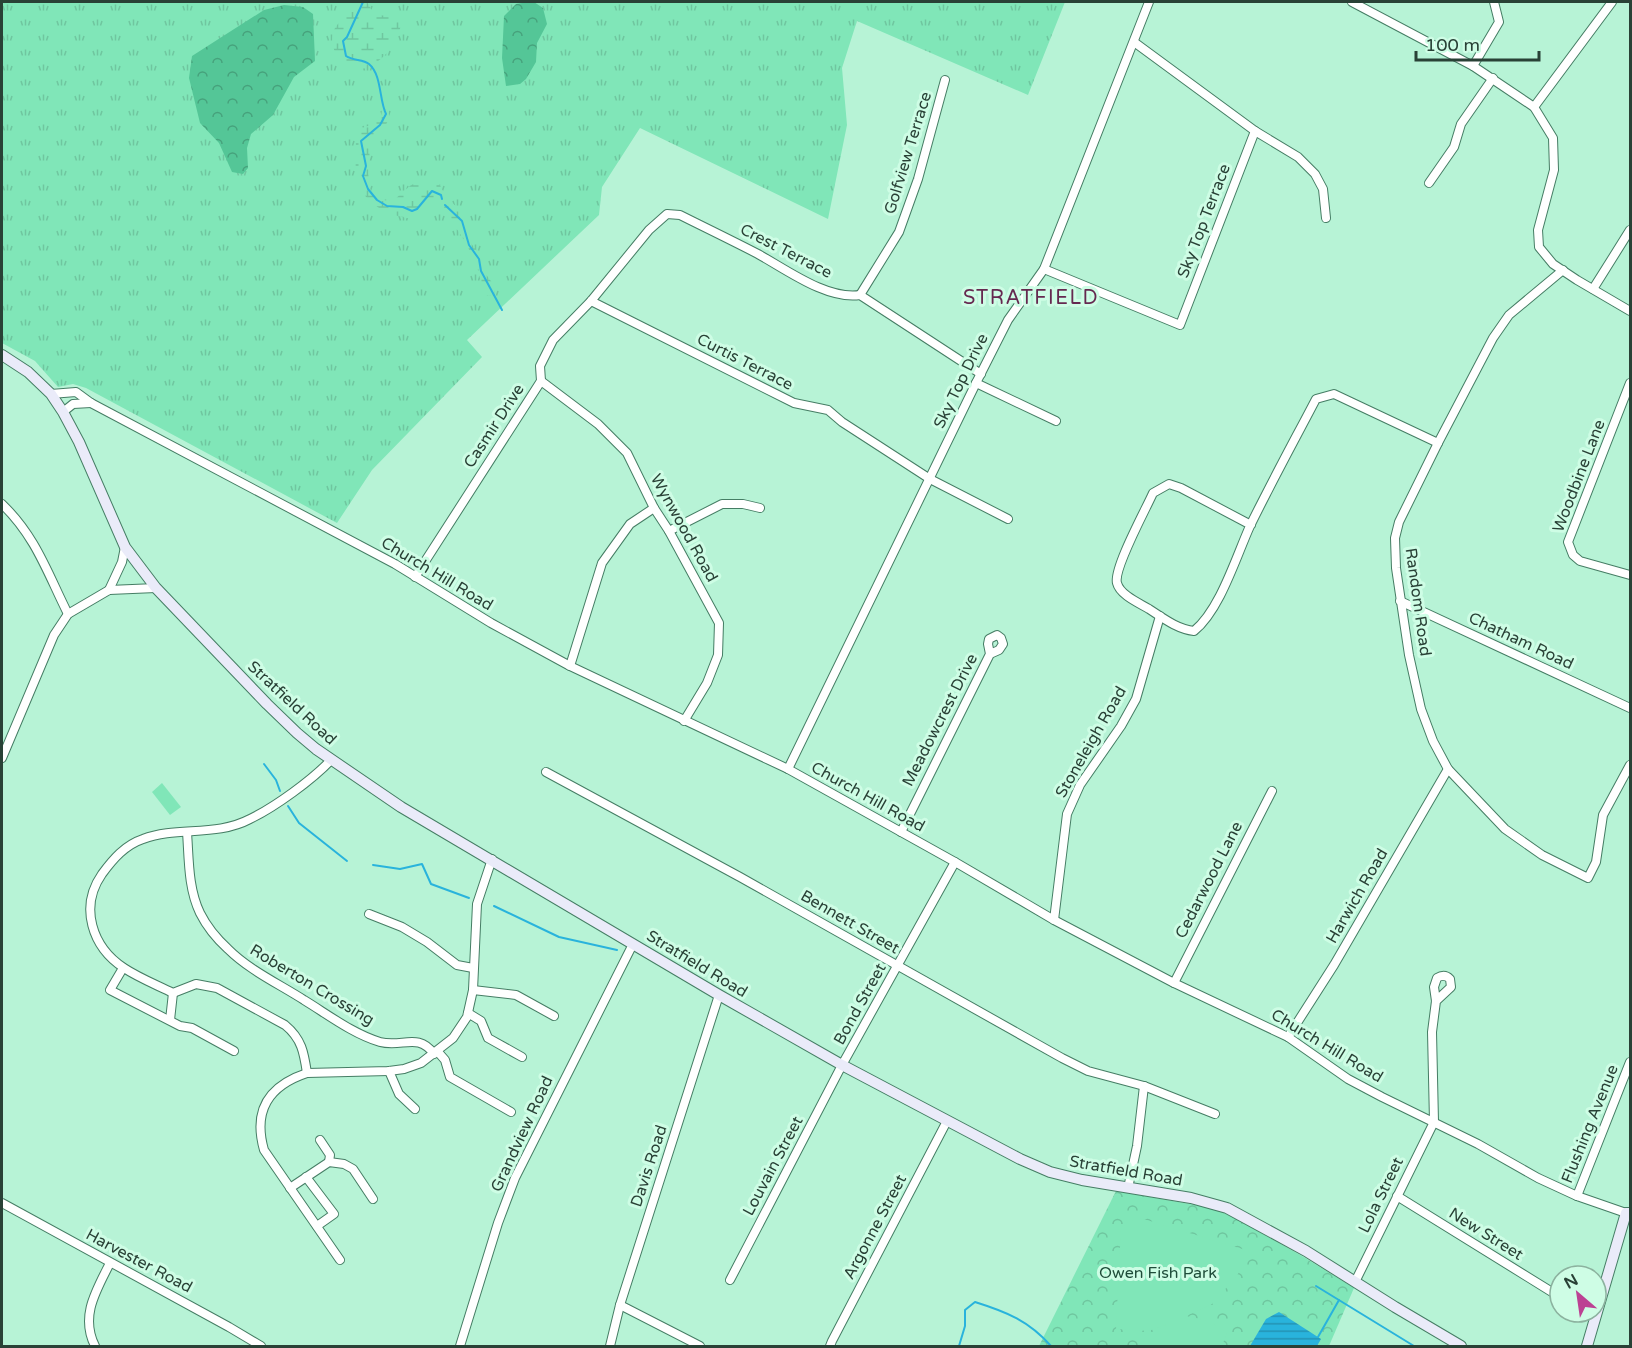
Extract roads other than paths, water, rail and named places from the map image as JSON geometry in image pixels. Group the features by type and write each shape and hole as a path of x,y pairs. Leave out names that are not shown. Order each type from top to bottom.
{"main road":[{"name":"Stratfield Road","path":"2,355 28,372 51,394 63,412 79,442 125,547 156,588 267,704 297,733 331,760 401,807 719,995 843,1065 1020,1159 1050,1172 1082,1180 1191,1198 1227,1208 1288,1241 1461,1347"},
{"path":"1608,1265 1628,1213"},
{"path":"1587,1347 1588,1324"}],"street":[{"name":"Sky Top Drive","path":"788,769 1008,320 1044,268 1149,2"},
{"path":"1352,2 1473,66 1534,107 1553,138 1554,170 1538,230 1538,242 1545,255 1563,270 1630,311"},
{"path":"1473,66 1499,22 1494,2"},
{"path":"1534,107 1612,2"},
{"path":"1134,42 1255,131 1298,157 1315,174 1323,189 1326,218"},
{"path":"1429,183 1454,147 1461,124 1493,78"},
{"name":"Golfview Terrace","path":"860,295 899,232 918,179 945,80"},
{"name":"Sky Top Terrace","path":"1044,268 1180,325 1255,131"},
{"name":"Crest Terrace","path":"667,214 680,215 758,254 807,282 848,296 860,295 981,374"},
{"name":"Casmir Drive","path":"415,577 540,381 540,366 553,340 591,301 649,230 667,214"},
{"path":"1593,289 1630,230"},
{"name":"Random Road","path":"1563,270 1518,306 1503,323 1438,443 1396,530 1396,568 1400,602 1421,709 1433,741 1448,769 1505,829 1542,855 1588,878 1596,862 1603,815 1630,765"},
{"name":"Curtis Terrace","path":"591,301 794,403 828,410 842,422 930,479 1008,519"},
{"name":"Wynwood Road","path":"540,381 598,424 627,453 654,508 719,623 718,655 707,683 684,721"},
{"path":"976,383 1056,421"},
{"name":"Woodbine Lane","path":"1630,383 1568,542 1573,555 1580,561 1630,575"},
{"name":"Church Hill Road","path":"51,394 76,392 91,403 395,564 491,623 570,666 788,769 1054,920 1174,983 1288,1037 1348,1079 1538,1178 1577,1196 1628,1213"},
{"path":"1251,525 1169,484 1153,493 1121,562 1117,584 1123,592 1184,630 1194,631 1202,625 1212,611 1251,525 1316,399 1334,394 1438,443"},
{"path":"63,412 73,404 91,403"},
{"path":"2,504 28,533 40,552 68,614"},
{"path":"669,531 722,504 742,504 760,508"},
{"path":"570,666 602,563 630,524 654,508"},
{"path":"110,590 122,562 125,547"},
{"path":"2,758 54,636 68,614 110,590 156,588"},
{"name":"Chatham Road","path":"1400,602 1630,708"},
{"name":"Stoneleigh Road","path":"1054,920 1067,814 1080,785 1121,726 1136,699 1160,616"},
{"name":"Meadowcrest Drive","path":"901,832 990,654"},
{"path":"307,1073 301,1042 285,1025 217,987 196,984 173,993 123,968 101,947 92,931 89,917 90,902 97,881 108,865 127,846 157,834 220,830 249,820 320,772 331,760"},
{"name":"Harwich Road","path":"1288,1037 1334,965 1448,769"},
{"name":"Bennett Street","path":"546,772 1088,1071 1144,1086 1215,1114"},
{"name":"Cedarwood Lane","path":"1174,983 1272,791"},
{"name":"Roberton Crossing","path":"187,832 192,892 200,913 212,932 228,950 248,965 372,1039 390,1044 419,1041 436,1053"},
{"path":"340,1260 264,1150 260,1116 267,1099 273,1092 288,1081 307,1073 388,1071 421,1063 453,1038 468,1013 473,990 477,904 492,859"},
{"name":"Bond Street","path":"843,1065 955,862"},
{"path":"369,914 402,927 427,942 456,965 473,968"},
{"name":"Grandview Road","path":"460,1347 514,1178 633,944"},
{"path":"123,968 110,990 180,1026 192,1028 234,1051"},
{"path":"473,990 516,995 555,1016"},
{"path":"170,1020 173,993"},
{"name":"Davis Road","path":"610,1347 620,1305 719,995"},
{"path":"1434,1122 1432,1032 1436,1001"},
{"path":"468,1013 481,1021 488,1038 522,1057"},
{"path":"436,1053 445,1060 450,1077 511,1112"},
{"name":"Flushing Avenue","path":"1577,1196 1630,1062"},
{"name":"Louvain Street","path":"730,1280 843,1065"},
{"path":"388,1071 399,1094 415,1109"},
{"path":"1128,1188 1137,1146 1144,1086"},
{"name":"Argonne Street","path":"830,1347 947,1121"},
{"name":"Lola Street","path":"1355,1282 1434,1122"},
{"path":"320,1140 330,1155 329,1162"},
{"path":"290,1188 329,1162 344,1164 353,1169 373,1199"},
{"path":"306,1177 334,1214 317,1226"},
{"name":"New Street","path":"1397,1196 1548,1290"},
{"name":"Harvester Road","path":"2,1203 229,1327 261,1347"},
{"path":"95,1347 88,1320 91,1300 110,1263"},
{"path":"620,1305 700,1347"}],"water":[{"path":"1279,1312 1321,1339 1317,1346 1250,1346 1266,1319"}],"waterway":[{"path":"363,2 343,41 346,56 367,62 376,74 386,114 380,125 361,141 366,166 363,176 368,189 377,200 387,206 403,207 412,211 417,209 432,191 441,195 442,199"},
{"path":"445,205 462,221 469,245 479,259 481,271 502,310"},
{"path":"264,764 276,780 280,791"},
{"path":"288,806 299,823 347,861"},
{"path":"373,865 400,869 422,864 431,884 469,898"},
{"path":"494,906 559,937 617,950"},
{"path":"1316,1286 1414,1346"},
{"path":"1318,1337 1339,1300"},
{"path":"959,1346 965,1326 965,1310 975,1302 1017,1318 1043,1337 1051,1346"}],"district":[{"name":"STRATFIELD","path":"1031,298"}],"park label":[{"name":"Owen Fish Park","path":"1158,1273"}]}
